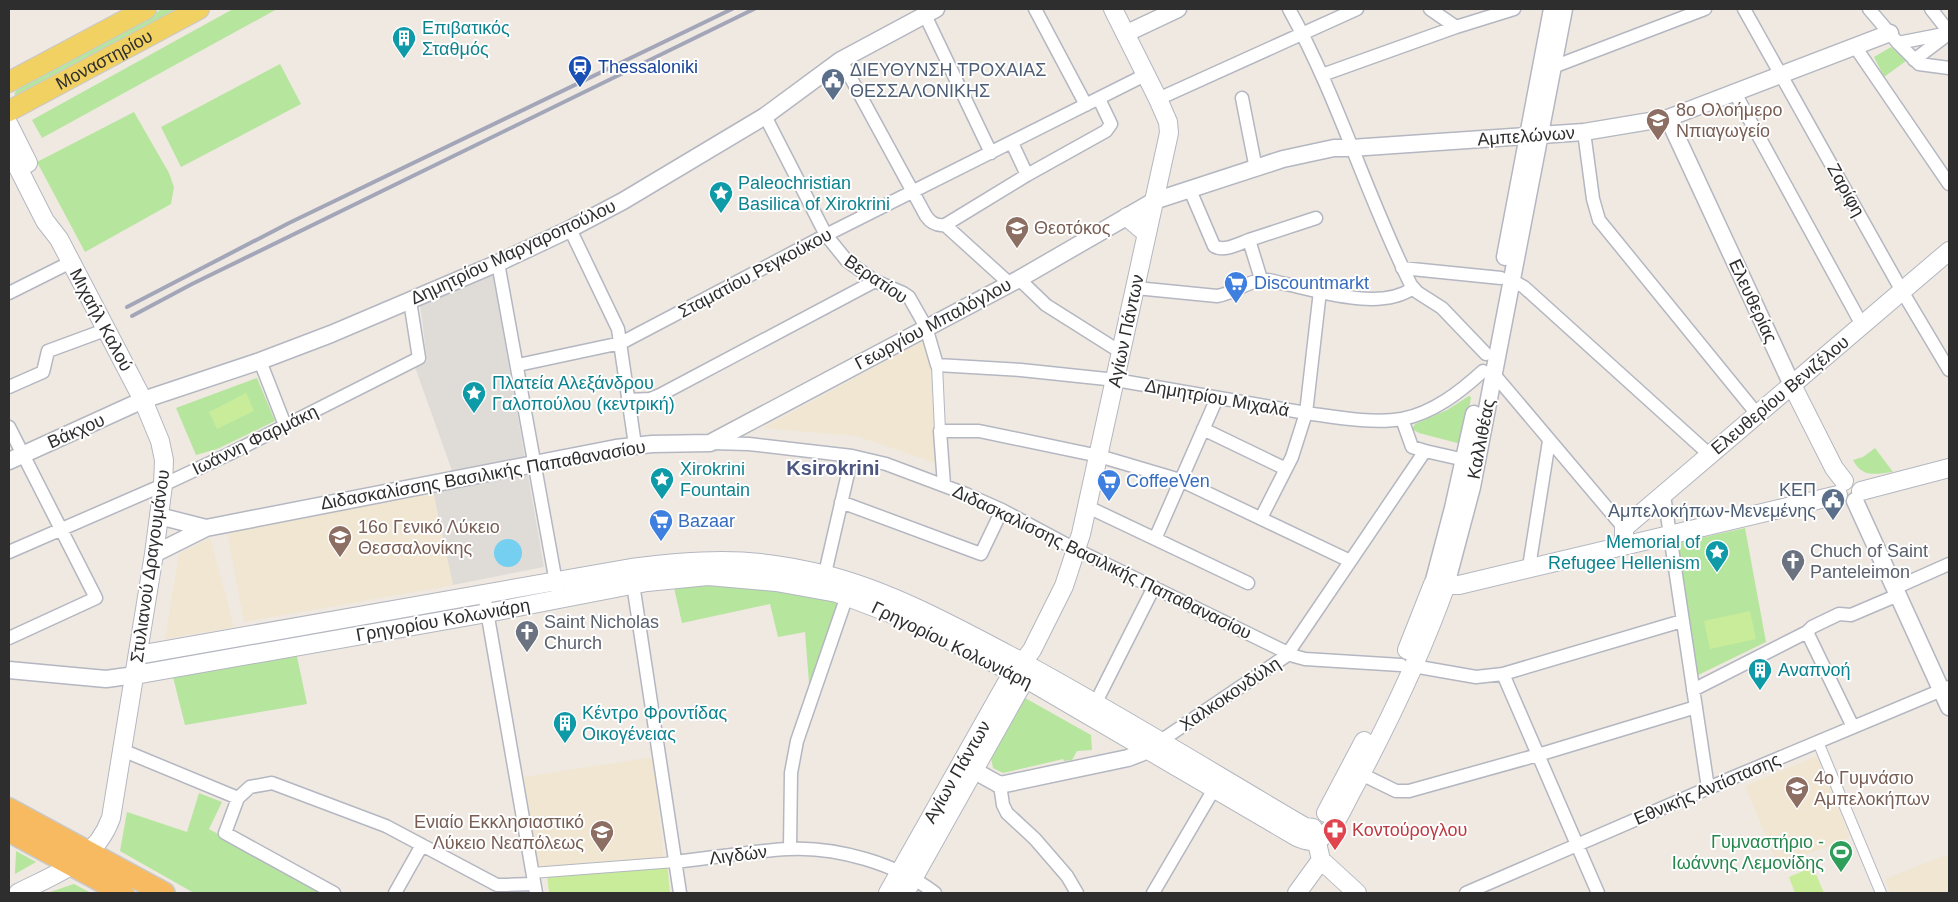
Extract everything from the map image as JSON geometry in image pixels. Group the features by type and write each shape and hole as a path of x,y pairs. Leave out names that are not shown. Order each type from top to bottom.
{"highway":[{"path":"9,809 164,893"},
{"path":"9,831 123,893"}],"main road":[{"name":"Μοναστηρίου","path":"9,82 146,9"},
{"name":"Μοναστηρίου","path":"9,110 198,9"},
{"name":"Αγίων Πάντων","path":"902,882 1024,667 1064,586 1077,550 1088,507 1169,130 1158,99 1144,75 1113,9"},
{"name":"Μιχαήλ Καλού","path":"9,125 55,216 59,239"},
{"name":"Μιχαήλ Καλού","path":"9,150 45,221 59,239 143,400"},
{"path":"1127,217 1147,234"},
{"name":"Ελευθερίου Βενιζέλου","path":"1624,536 1664,495 1949,251"},
{"name":"Ελευθερίας","path":"1792,385 1831,462 1841,488"},
{"name":"Στυλιανού Δραγουμάνου","path":"18,893 72,865 90,853 104,836 111,818 154,554 163,485 163,450 143,400"},
{"path":"1439,585 1460,585 1529,567 1624,536 1669,534 1841,488 1845,502 1858,496 1949,468"},
{"name":"Γρηγορίου Κολωνιάρη","path":"135,675 487,613 631,568 682,562 723,561 772,566 850,590 916,623 1024,667 1095,704 1153,746 1214,789 1297,837 1308,841 1315,834 1153,746 1024,667"},
{"name":"Γρηγορίου Κολωνιάρη","path":"138,655 484,594 633,584 708,576 823,582"},
{"name":"Καλλιθέας","path":"1315,834 1322,837 1331,828 1355,772 1407,665 1439,585"},
{"path":"1315,834 1321,860 1357,893"},
{"path":"1297,893 1321,860"}],"street":[{"path":"1035,9 1086,105"},
{"path":"1125,34 1178,9"},
{"path":"1289,9 1303,33 1322,75 1402,268 1413,288 1442,308 1486,354"},
{"path":"1158,99 1357,9"},
{"path":"1430,9 1456,26"},
{"path":"1322,75 1456,26 1514,9"},
{"name":"Καλλιθέας","path":"1439,585 1470,494 1488,372 1533,135 1552,9"},
{"name":"Καλλιθέας","path":"1533,135 1553,67 1564,9"},
{"path":"1553,67 1705,9"},
{"name":"Ζαρίφη","path":"1744,9 1902,291 1949,370"},
{"path":"1869,9 1914,60 1922,65 1949,68"},
{"path":"1930,9 1949,33"},
{"path":"931,12 992,153"},
{"name":"Δημητρίου Μαργαροπούλου","path":"143,400 260,361 331,334 498,263 570,229 765,116 841,60 931,12"},
{"path":"1894,38 1949,33"},
{"path":"1914,60 1949,33"},
{"name":"Αμπελώνων","path":"1154,201 1283,159 1334,148 1584,132 1668,118 1781,74 1856,48 1894,38"},
{"path":"1856,48 1949,184"},
{"path":"841,60 928,220 937,225 945,225 1027,175 1106,132 1109,128 1110,119 1099,99"},
{"name":"Σταματίου Ρεγκούκου","path":"518,365 620,343 826,235 1144,75"},
{"path":"1735,93 1862,325"},
{"path":"1242,98 1256,169"},
{"name":"Βερατίου","path":"765,116 826,235 846,260 875,281 907,295 926,327 937,365 944,486"},
{"name":"Ελευθερίας","path":"1668,118 1792,385"},
{"path":"1584,132 1593,199 1599,220 1757,414"},
{"path":"1012,143 1027,175"},
{"path":"1190,190 1211,241 1216,248 1223,248 1316,218"},
{"name":"Γεωργίου Μπαλόγλου","path":"710,442 1014,281 1154,201"},
{"path":"945,225 1046,305 1122,353"},
{"path":"570,229 616,325 635,445"},
{"path":"1249,240 1261,279"},
{"path":"9,294 71,262"},
{"path":"498,263 558,590"},
{"path":"1402,268 1506,279 1524,287 1710,456"},
{"path":"1136,288 1217,296 1261,279 1377,300 1399,296 1413,288"},
{"name":"Καλλιθέας","path":"1439,585 1465,460 1488,372 1486,354 1506,279"},
{"path":"628,400 652,398 660,395 875,281"},
{"path":"1261,518 1292,457 1306,414 1320,291"},
{"name":"Ιωάννη Φαρμάκη","path":"9,552 60,528 163,485 419,358 410,301"},
{"path":"9,387 43,372 48,351 106,330"},
{"path":"260,361 285,426"},
{"name":"Δημητρίου Μιχαλά","path":"937,365 1021,370 1116,380 1306,414 1352,418 1402,418 1422,412 1447,400 1488,372"},
{"path":"1488,372 1549,441 1624,536"},
{"path":"1155,539 1217,398"},
{"name":"Βάκχου","path":"16,458 143,400"},
{"path":"1402,418 1412,447 1465,460"},
{"path":"9,427 16,458 60,528 96,598 9,638"},
{"path":"1203,429 1286,469"},
{"path":"940,431 975,430 1099,456 1180,480 1350,561"},
{"path":"1529,567 1549,441"},
{"name":"Διδασκαλίσσης Βασιλικής Παπαθανασίου","path":"154,554 206,528 635,445 710,442 749,444 852,456 886,464 1002,510 1077,550 1305,660 1407,665 1476,677 1503,674 1682,621"},
{"name":"Χαλκοκονδύλη","path":"1000,785 1135,756 1153,746 1288,653 1426,451"},
{"path":"823,582 852,456"},
{"path":"1664,495 1708,788"},
{"path":"1858,496 1897,591 1945,685 1949,707"},
{"path":"841,502 980,554 1002,510"},
{"path":"1088,507 1248,583"},
{"name":"Διδασκαλίσσης Βασιλικής Παπαθανασίου","path":"159,516 206,528"},
{"path":"1693,690 1807,632 1812,627 1839,614 1851,615 1949,564"},
{"path":"633,584 680,893"},
{"path":"1095,704 1154,587"},
{"path":"790,848 791,773 797,741 850,590"},
{"path":"334,893 225,832 238,798 250,787 272,783 386,826 497,885 534,884 484,594"},
{"path":"1807,632 1853,727"},
{"name":"Γρηγορίου Κολωνιάρη","path":"9,670 106,680 135,675"},
{"path":"1503,674 1598,893"},
{"name":"Εθνικής Αντίστασης","path":"1466,893 1853,727 1945,685"},
{"path":"1355,772 1396,791 1403,792 1538,754 1696,706"},
{"path":"1818,742 1882,893"},
{"path":"122,750 238,798"},
{"path":"968,767 1000,785 1003,805 1007,813 1041,846 1066,876 1077,893"},
{"path":"1153,893 1214,789"},
{"path":"395,893 422,845"},
{"name":"Λιγδών","path":"534,884 675,862 790,848 834,852 902,882 935,893"}],"shaded area":[{"name":"Πλατεία Αλεξάνδρου Γαλοπούλου (κεντρική)","path":"493,274 544,567 453,585 433,491 455,487 451,468 415,367 427,361 420,303"},
{"path":"923,341 932,362 938,464 857,436 763,428"},
{"name":"16ο Γενικό Λύκειο Θεσσαλονίκης","path":"433,491 453,585 244,622 227,531"},
{"path":"210,538 234,627 165,639 179,554"},
{"name":"4ο Γυμνάσιο Αμπελοκήπων","path":"1817,756 1850,837 1778,866 1745,786"},
{"path":"653,757 664,859 538,870 524,777"},
{"path":"1949,854 1949,893 1890,893 1885,879"}],"green space":[{"path":"162,9 177,9 16,95 14,94 17,90"},
{"path":"233,9 277,9 42,138 32,120"},
{"path":"1891,47 1906,61 1884,77 1874,57"},
{"path":"280,64 301,104 181,167 161,127"},
{"path":"134,112 169,173 174,187 171,204 85,252 37,162"},
{"path":"257,378 275,421 217,449 196,455 176,408"},
{"path":"246,393 254,411 217,429 209,412"},
{"path":"1469,396 1471,397 1464,441 1461,444 1419,433 1412,429 1415,424 1447,410"},
{"path":"1875,448 1893,472 1870,473 1861,470 1857,466 1853,460 1863,457"},
{"path":"1745,528 1766,642 1692,678 1674,544"},
{"path":"672,579 848,597 816,685 809,683 805,632 778,637 770,604 682,623"},
{"path":"1750,611 1756,639 1710,649 1704,621"},
{"path":"295,647 307,704 185,725 171,669"},
{"path":"1025,698 1091,735 1092,750 1077,751 1072,760 1064,761 1063,759 1003,773 993,768 991,758"},
{"path":"199,793 222,802 209,829 325,893 194,893 120,851 127,812 187,832"},
{"path":"16,851 36,862 15,874"},
{"path":"667,862 670,893 549,893 547,874"},
{"path":"1813,867 1824,893 1795,893 1789,877"},
{"path":"74,884 91,893 47,893"}],"water":[{"path":"508,539 518,543 522,553 518,563 508,567 498,563 494,553 498,543"}],"railway":[{"path":"127,307 289,223 732,9"},
{"path":"132,316 192,284 754,9"}],"place":[{"name":"Επιβατικός Σταθμός","path":"404,59"},
{"name":"Thessaloniki","path":"580,88"},
{"name":"ΔΙΕΥΘΥΝΣΗ ΤΡΟΧΑΙΑΣ ΘΕΣΣΑΛΟΝΙΚΗΣ","path":"833,101"},
{"name":"8o Ολοήμερο Νπιαγωγείο","path":"1658,141"},
{"name":"Paleochristian Basilica of Xirokrini","path":"721,214"},
{"name":"Θεοτόκος","path":"1017,249"},
{"name":"Discountmarkt","path":"1236,304"},
{"name":"Πλατεία Αλεξάνδρου Γαλοπούλου (κεντρική)","path":"474,414"},
{"name":"Xirokrini Fountain","path":"662,500"},
{"name":"CoffeeVen","path":"1109,502"},
{"name":"ΚΕΠ Αμπελοκήπων-Μενεμένης","path":"1833,521"},
{"name":"Bazaar","path":"661,542"},
{"name":"16ο Γενικό Λύκειο Θεσσαλονίκης","path":"340,558"},
{"name":"Memorial of Refugee Hellenism","path":"1717,573"},
{"name":"Chuch of Saint Panteleimon","path":"1793,582"},
{"name":"Saint Nicholas Church","path":"527,653"},
{"name":"Αναπνοή","path":"1760,691"},
{"name":"Κέντρο Φροντίδας Οικογένειας","path":"565,744"},
{"name":"4ο Γυμνάσιο Αμπελοκήπων","path":"1797,809"},
{"name":"Κοντούρογλου","path":"1335,851"},
{"name":"Ενιαίο Εκκλησιαστικό Λύκειο Νεαπόλεως","path":"602,853"},
{"name":"Γυμναστήριο - Ιωάννης Λεμονίδης","path":"1841,873"}],"district":[{"name":"Ksirokrini","path":"833,468"}]}
